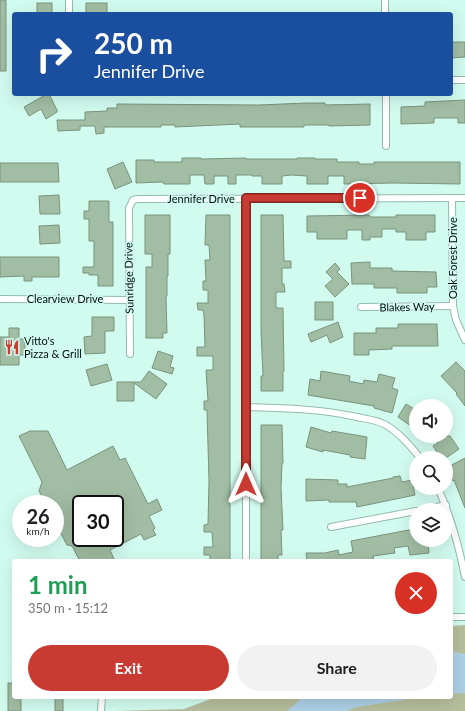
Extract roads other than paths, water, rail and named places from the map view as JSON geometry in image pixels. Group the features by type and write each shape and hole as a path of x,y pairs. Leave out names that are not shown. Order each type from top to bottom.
{"street":[{"path":"69,0 69,12"},
{"path":"385,0 385,12"},
{"path":"453,80 465,80"},
{"path":"386,96 386,146"},
{"path":"246,198 246,559"},
{"name":"Oak Forest Drive","path":"452,198 453,306 456,320 465,340"},
{"name":"Jennifer Drive","path":"131,203 133,200 138,199 465,198"},
{"name":"Sunridge Drive","path":"130,354 129,208 131,203"},
{"name":"Clearview Drive","path":"0,299 129,300"},
{"name":"Blakes Way","path":"361,307 453,306"},
{"path":"247,407 298,408 346,414 368,419 384,424 402,436 414,451"},
{"path":"331,528 409,512"},
{"path":"453,525 465,577"},
{"path":"453,617 465,617"},
{"path":"102,699 102,711"}],"water":[{"path":"453,651 465,654 465,693 453,694"},
{"path":"301,699 409,699 357,707 347,711 287,711"}],"place":[{"name":"Vitto's Pizza & Grill","path":"12,347"}]}
